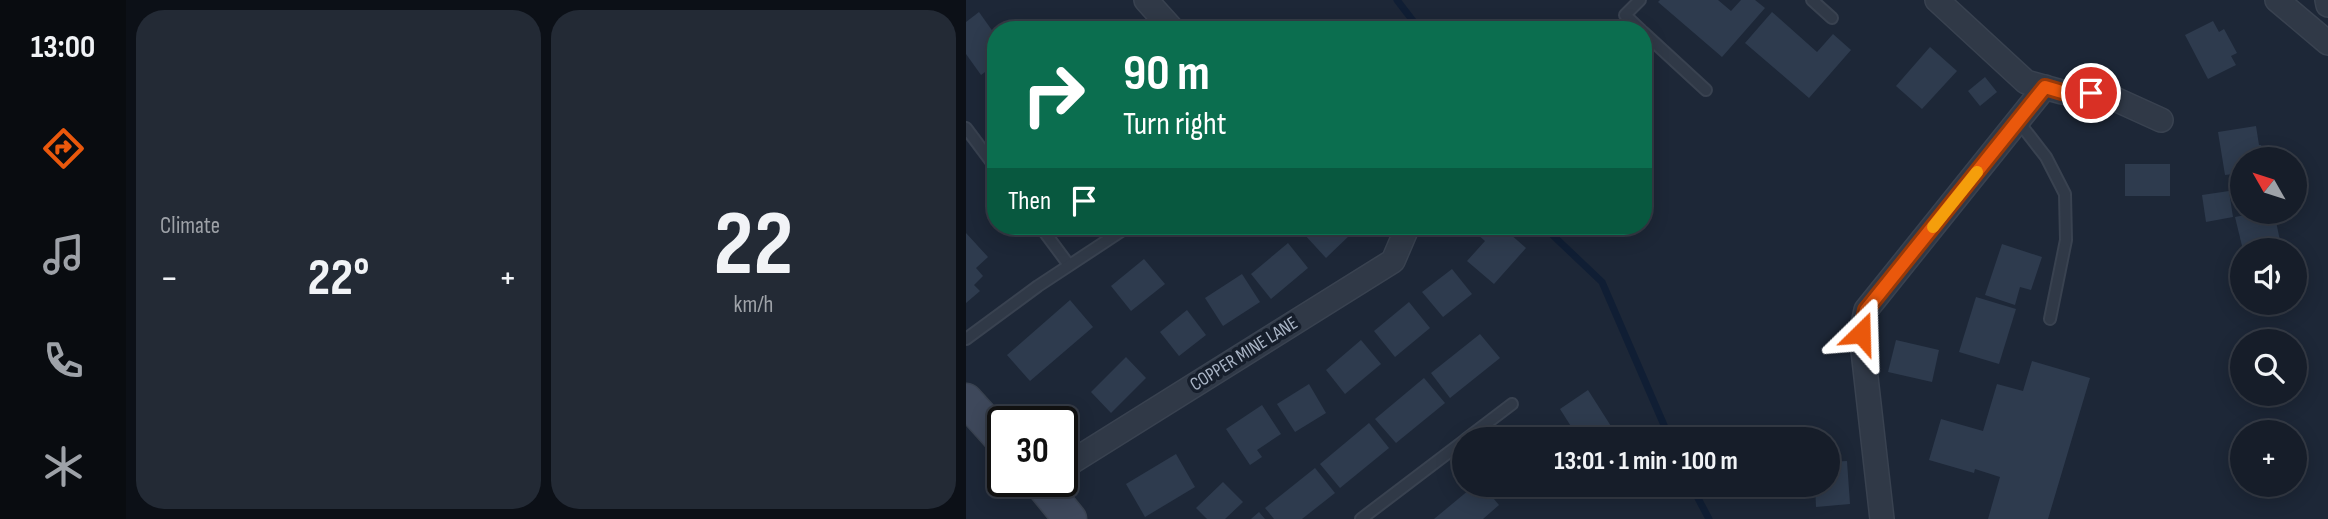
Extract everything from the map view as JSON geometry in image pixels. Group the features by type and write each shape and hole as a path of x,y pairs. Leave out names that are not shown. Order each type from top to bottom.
{"street":[{"path":"1146,0 1165,21"},
{"path":"1937,0 2026,82 2062,92 2091,93 2117,100 2161,120"},
{"path":"2277,0 2328,43"},
{"path":"2327,0 2328,5"},
{"path":"1882,519 1861,333 1866,310 2045,87"},
{"name":"COPPER MINE LANE","path":"1078,458 1393,261 1404,235"},
{"path":"966,400 987,423"},
{"path":"1053,497 1070,519"}],"lane":[{"path":"1631,21 1625,15 1640,0"},
{"path":"1812,0 1832,18"},
{"path":"1652,40 1706,90"},
{"path":"2018,121 2046,157 2065,194 2066,240 2050,319"},
{"path":"966,128 987,156"},
{"path":"1047,235 1069,265"},
{"path":"966,339 1115,235"},
{"path":"1482,427 1512,404"},
{"path":"1361,519 1452,450"}],"building":[{"path":"1718,0 1731,11 1741,0 1755,0 1765,8 1722,57 1658,2"},
{"path":"979,12 987,23 987,71 981,75 966,54 966,22"},
{"path":"1772,12 1817,52 1833,34 1851,50 1809,98 1745,43"},
{"path":"2213,21 2219,32 2224,29 2237,53 2231,56 2236,65 2208,79 2185,35"},
{"path":"1930,47 1957,71 1922,109 1896,86"},
{"path":"1985,77 1997,92 1980,106 1968,91"},
{"path":"2256,126 2261,147 2230,147 2230,174 2225,175 2218,132"},
{"path":"2125,164 2170,164 2170,196 2125,196"},
{"path":"2229,191 2230,218 2206,222 2202,195"},
{"path":"2237,224 2277,224 2279,238 2240,238"},
{"path":"966,233 988,257 976,268 983,276 974,285 980,291 966,303"},
{"path":"1305,235 1350,235 1326,258"},
{"path":"1478,235 1511,235 1526,248 1494,284 1467,261 1485,241"},
{"path":"1288,243 1308,268 1271,299 1251,274"},
{"path":"2002,244 2042,257 2031,290 2020,287 2015,305 1985,295"},
{"path":"1144,259 1165,284 1131,311 1111,286"},
{"path":"1452,269 1472,294 1443,317 1422,292"},
{"path":"1242,274 1260,302 1223,326 1205,298"},
{"path":"1976,297 2016,309 1999,364 1959,352"},
{"path":"1070,300 1093,327 1030,381 1007,355"},
{"path":"1409,302 1430,328 1395,357 1374,331"},
{"path":"1187,310 1206,335 1179,356 1160,332"},
{"path":"1480,334 1500,358 1450,398 1431,373"},
{"path":"1361,340 1381,364 1345,394 1326,370"},
{"path":"1896,340 1939,350 1932,382 1888,372"},
{"path":"1126,357 1146,378 1111,413 1091,392"},
{"path":"2032,361 2090,378 2048,519 1988,519 2000,477 1975,469 1974,473 1929,460 1941,419 1983,431 1997,384 2023,391"},
{"path":"1424,378 1445,403 1396,443 1375,419"},
{"path":"1309,384 1326,413 1295,432 1277,404"},
{"path":"1588,390 1612,427 1571,427 1560,409"},
{"path":"1262,405 1281,434 1257,450 1262,457 1250,465 1226,429"},
{"path":"1369,423 1389,448 1340,488 1320,464"},
{"path":"1176,454 1195,487 1145,517 1126,484"},
{"path":"1840,461 1847,461 1850,504 1816,507 1816,497 1840,497"},
{"path":"1315,468 1335,493 1302,519 1274,519 1265,508"},
{"path":"1223,482 1243,502 1225,519 1207,519 1196,508"},
{"path":"1461,497 1492,497 1499,505 1483,519 1434,519"},
{"path":"1259,512 1265,519 1251,519"}],"waterway":[{"path":"1397,0 1413,21"},
{"path":"1552,235 1602,282 1665,427"},
{"path":"1697,497 1709,519"}],"slow traffic":[{"path":"1933,227 1977,172"}],"route":[{"path":"1861,333 1866,310 2045,87 2062,92 2091,93"}]}
